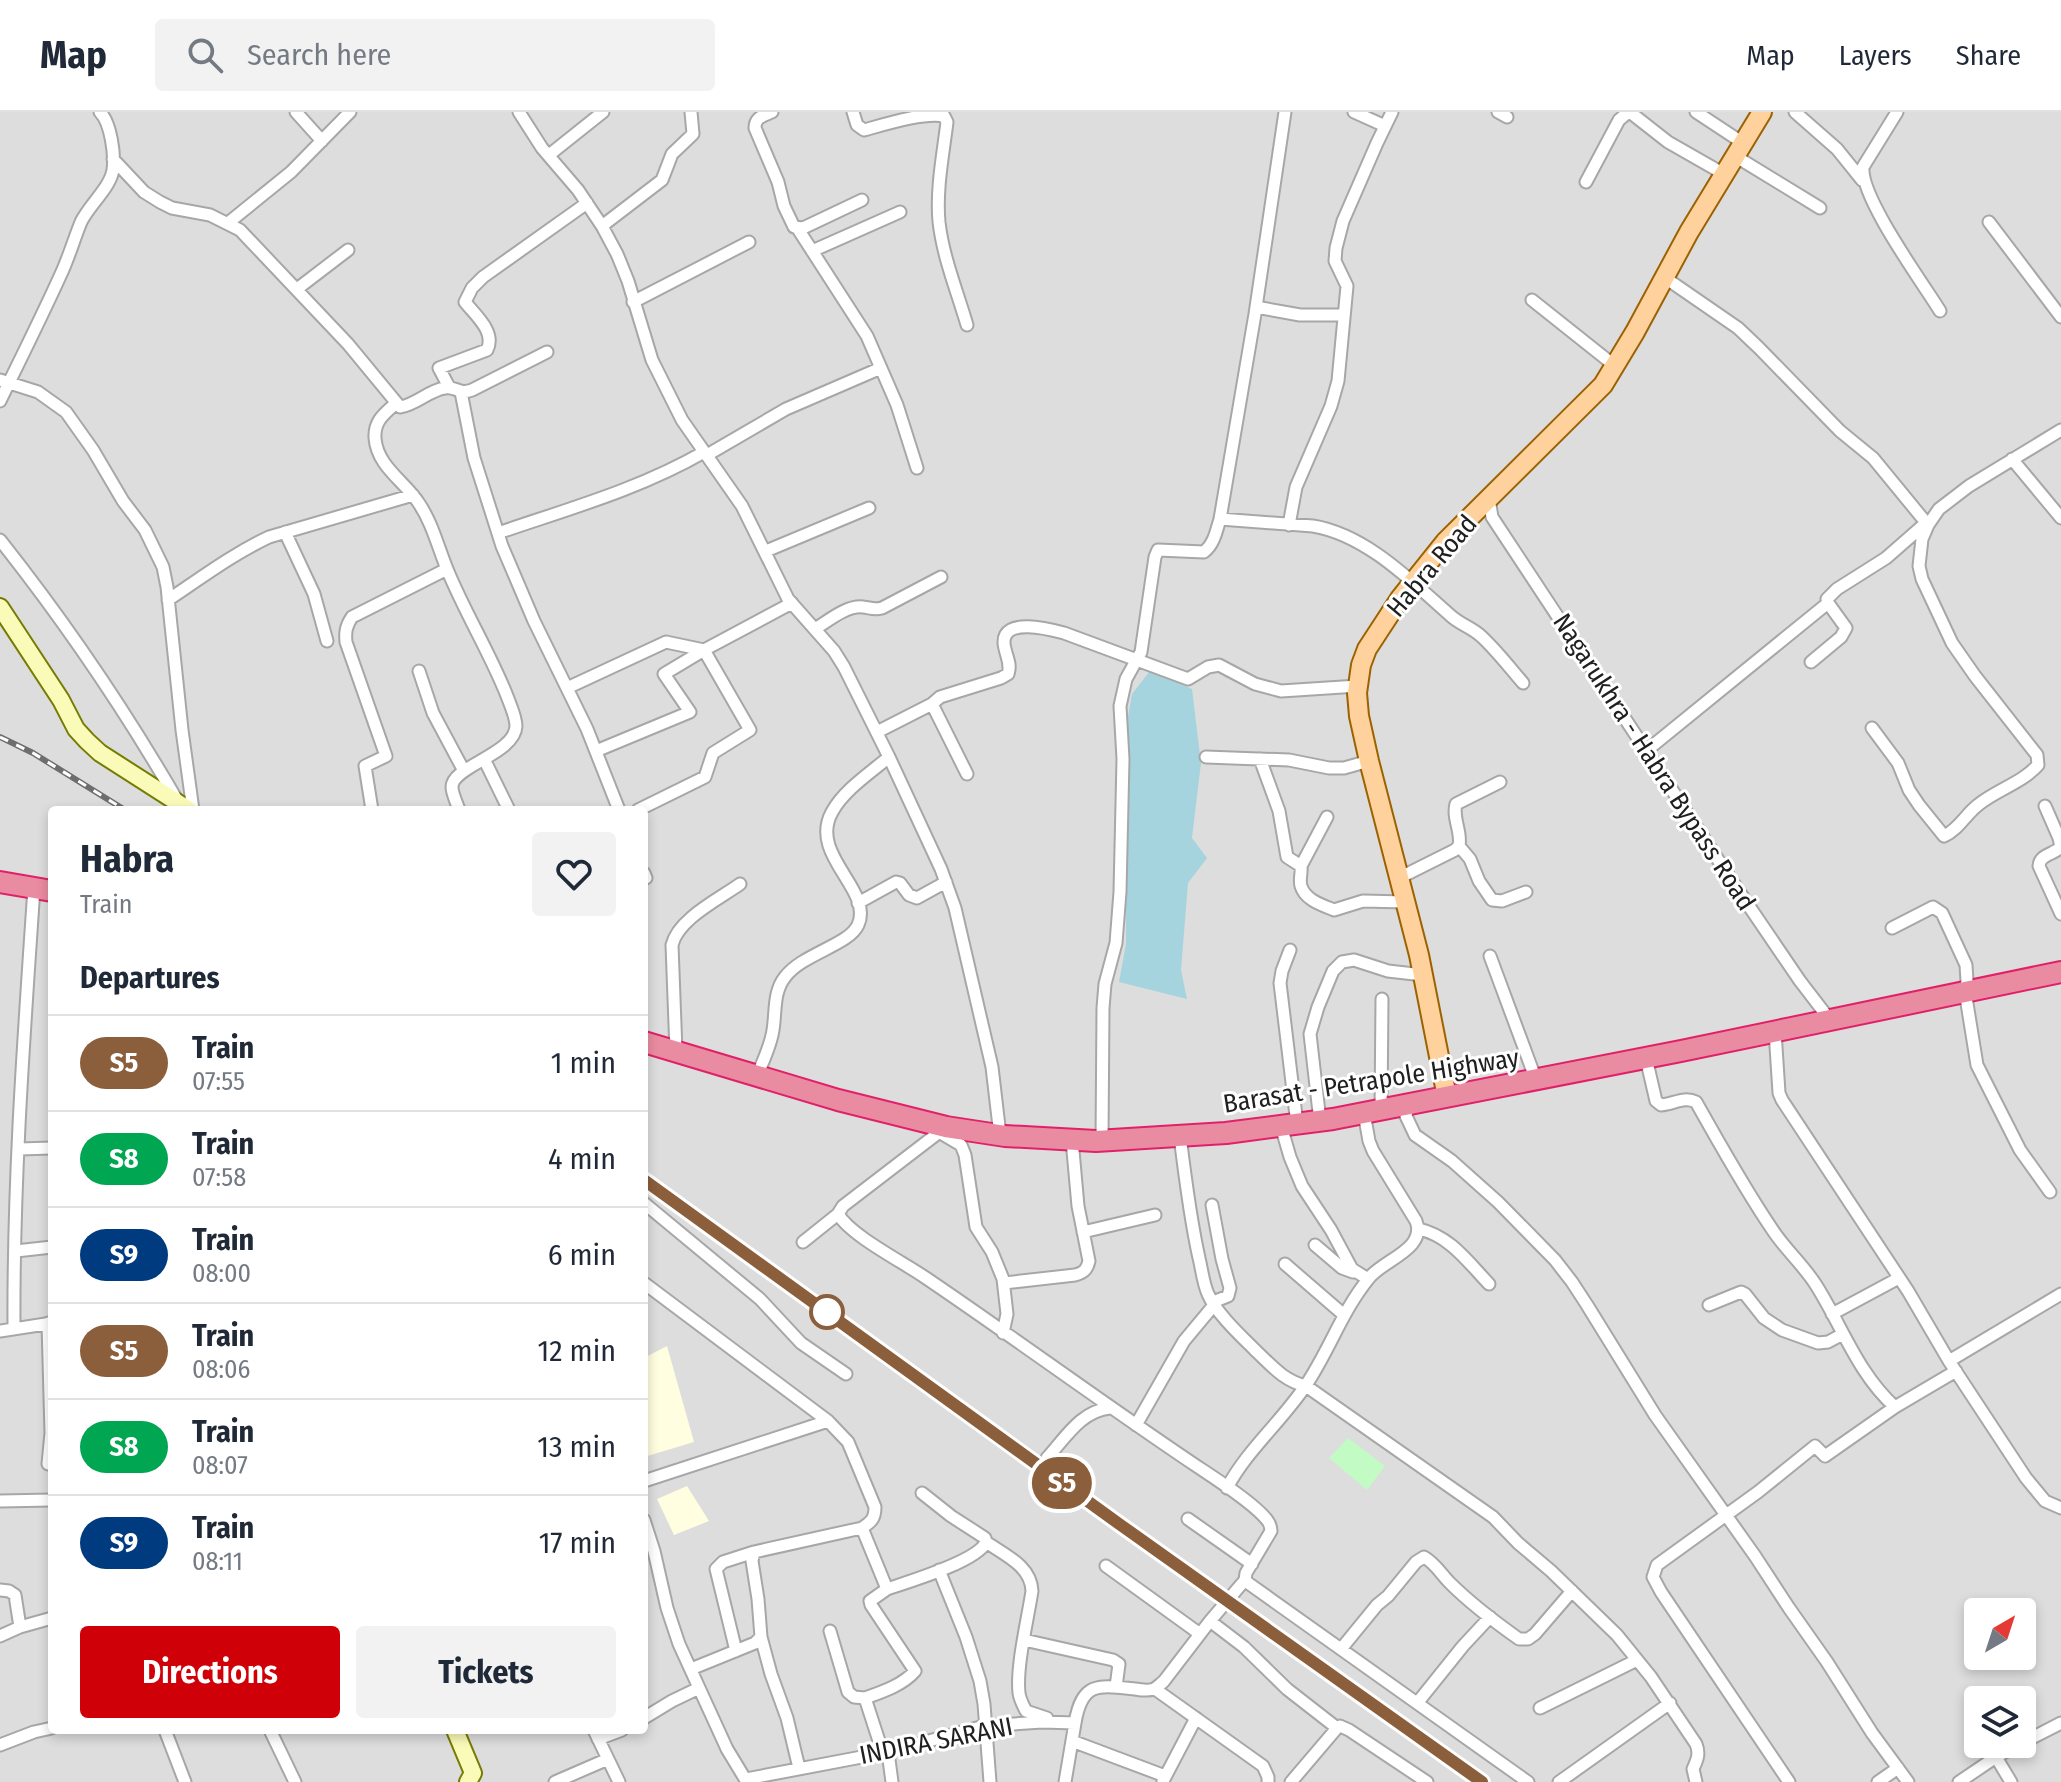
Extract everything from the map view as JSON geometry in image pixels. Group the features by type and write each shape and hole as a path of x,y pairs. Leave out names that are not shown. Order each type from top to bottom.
{"highway":[{"path":"0,882 43,890"},
{"name":"Barasat - Petrapole Highway","path":"648,1043 943,1130 1102,1141 1320,1121 1646,1058 2061,972"}],"main road":[{"name":"Habra Road","path":"1447,1097 1423,975 1359,716 1361,665 1367,649 1413,581 1445,542 1487,508 1603,385 1689,232 1762,112"},
{"path":"0,607 61,700 76,729 87,741 100,753 184,806"},
{"path":"457,1734 473,1773 470,1781"}],"street":[{"path":"296,112 322,141"},
{"path":"228,223 291,172 350,112"},
{"path":"519,112 602,226 628,281 652,360 682,420 742,506 792,603 844,667 889,757 946,882 963,935 992,1067 1000,1135"},
{"path":"549,155 603,112"},
{"path":"602,226 662,180 672,154 693,134 691,112"},
{"path":"772,112 757,119 755,128 778,182 788,216 867,336 897,405 917,468"},
{"path":"853,112 857,125 864,130 926,113 945,114 947,122 939,218 943,244 967,325"},
{"path":"1102,1141 1103,1008 1105,984 1116,943 1121,869 1123,759 1120,706 1126,679 1141,652 1158,550 1204,552 1210,547 1220,519 1285,112"},
{"path":"1354,112 1385,126"},
{"path":"1289,525 1296,487 1331,406 1338,381 1347,286 1335,261 1336,248 1343,221 1392,112"},
{"path":"1696,112 1739,150 1820,208"},
{"path":"1795,112 1827,139 1864,182 1876,208 1940,311"},
{"path":"1864,182 1863,167 1897,112"},
{"path":"1586,182 1619,120 1631,113 1668,142 1724,174"},
{"path":"0,401 4,381 63,270 81,222 110,181 113,159 105,114"},
{"path":"113,159 144,192 160,202 172,208 210,215 240,230 348,344 395,404 404,407 449,387"},
{"path":"798,229 862,200"},
{"path":"547,352 472,390 461,392 449,387 439,368 487,350 491,342 490,334 465,302 472,288 587,203"},
{"path":"812,251 900,212"},
{"path":"1989,222 2061,317"},
{"path":"633,302 749,242"},
{"path":"297,289 348,250"},
{"path":"1664,277 1738,328 1840,431 1873,458 1927,524"},
{"path":"1532,300 1615,366"},
{"path":"1256,307 1300,315 1344,315"},
{"path":"498,533 637,485 797,404 881,368"},
{"path":"4,381 38,392 66,412 145,530 163,567 182,730 187,806"},
{"path":"461,392 474,458 498,533 519,588 596,751 617,806"},
{"path":"395,404 377,422 375,440 378,452 400,484 413,495 428,520 447,569 507,696 516,726 504,746 454,780 452,787 458,806"},
{"path":"1811,662 1845,632 1845,625 1827,599 1837,589 1886,558 1969,486 2061,430"},
{"path":"2012,459 2061,518"},
{"path":"168,600 248,547 285,532 413,495"},
{"path":"766,551 869,508"},
{"name":"Nagarukhra - Habra Bypass Road","path":"1487,508 1800,981 1830,1020"},
{"path":"1220,519 1332,530 1371,551 1413,581 1453,619 1481,636 1523,683"},
{"path":"1872,728 1898,763 1919,805 1944,836 1952,832 1979,803 2038,765 2037,755 1952,643 1922,579 1919,566 1927,524"},
{"path":"285,532 314,594 327,641"},
{"path":"0,540 75,639 186,806"},
{"path":"371,806 365,766 386,756 346,642 347,624 352,617 447,569"},
{"path":"815,629 860,607 882,608 941,577"},
{"path":"596,751 690,712 664,674 792,603"},
{"path":"1646,751 1828,603"},
{"path":"877,732 940,697 1008,674 1010,665 1005,635 1018,627 1044,627 1188,679 1208,667 1219,665 1255,684 1281,691 1358,686"},
{"path":"567,688 666,642 704,650 750,730 713,753 705,777 646,806"},
{"path":"419,671 433,713 464,771"},
{"path":"932,704 967,774"},
{"path":"757,1076 770,1042 777,991 783,979 801,962 857,928 861,917 855,893 830,850 827,828 833,809 843,797 889,757"},
{"path":"1206,757 1289,760 1337,769 1369,761"},
{"path":"484,759 507,806"},
{"path":"1260,759 1279,811 1287,857 1301,866"},
{"path":"1399,878 1455,850 1459,846 1460,835 1454,811 1456,804 1500,782"},
{"path":"2045,806 2061,847 2042,857 2039,866 2061,914"},
{"path":"1327,817 1301,866 1301,885 1306,895 1334,910 1363,901 1405,902"},
{"path":"1459,846 1470,859 1479,881 1492,900 1502,901 1526,892"},
{"path":"858,903 896,882 909,895 917,898 946,882"},
{"path":"676,1051 672,960 674,937 683,925 740,884"},
{"path":"14,1329 20,1094 43,890"},
{"path":"1892,928 1926,909 1933,907 1942,913 1966,965 1965,991 1977,1065 2020,1150 2050,1192"},
{"path":"1290,950 1280,983 1290,1157 1302,1186 1356,1272"},
{"path":"1490,956 1536,1080"},
{"path":"1320,1121 1310,1034 1333,971 1342,962 1354,960 1388,971 1423,975"},
{"path":"1382,999 1369,1141 1419,1229 1445,1240 1489,1284"},
{"path":"1775,1031 1782,1100 2038,1494 2061,1508"},
{"path":"1646,1058 1656,1101 1661,1105 1683,1099 1696,1102 1748,1192 1783,1244 1813,1281 1852,1352 1882,1395 1895,1407"},
{"path":"1408,1104 1406,1116 1415,1135 1452,1161 1498,1202 1555,1260 1572,1282 1655,1415 1908,1782"},
{"path":"803,1242 838,1214 853,1197 943,1130 963,1148 976,1227 996,1260 1004,1283 1007,1314 1003,1333"},
{"path":"1180,1136 1196,1246 1204,1281 1214,1303 1284,1378 1306,1386 1493,1517 1604,1622 1670,1703 1699,1751 1693,1769 1696,1782"},
{"path":"1004,1283 1085,1270 1089,1261 1078,1206 1072,1140"},
{"path":"19,1149 48,1148"},
{"path":"1136,1425 1184,1341 1214,1303 1228,1296 1230,1288 1212,1205"},
{"path":"648,1206 760,1299 801,1343 846,1374"},
{"path":"838,1214 861,1236 925,1277 1259,1511 1271,1526 1245,1580 1164,1681 1155,1689 1144,1690 1102,1686 1094,1688 1082,1700 1070,1723 1072,1741 1065,1782"},
{"path":"1083,1232 1155,1215"},
{"path":"1227,1488 1240,1466 1306,1386 1344,1315 1368,1279 1408,1249 1419,1229"},
{"path":"1315,1245 1342,1268 1368,1279"},
{"path":"16,1251 48,1247"},
{"path":"1285,1264 1344,1315"},
{"path":"1832,1314 1899,1278"},
{"path":"648,1286 828,1421 848,1442 875,1507 872,1521 862,1528 754,1552 723,1562 716,1569 736,1651"},
{"path":"1709,1305 1741,1292 1770,1322 1796,1336 1823,1343 1843,1334"},
{"path":"1789,1782 1674,1612 1653,1577 1657,1565 1758,1492 1815,1446 1825,1456 2061,1294"},
{"path":"0,1331 48,1323"},
{"path":"1047,1458 1087,1415 1110,1408"},
{"path":"648,1480 828,1421"},
{"path":"922,1493 1025,1570 1032,1581 1032,1591 1024,1640 1020,1698 1026,1711 1070,1723"},
{"path":"0,1501 48,1500"},
{"path":"1188,1519 1252,1564"},
{"path":"862,1528 887,1589"},
{"path":"648,1532 667,1608 691,1669 727,1749 746,1780"},
{"path":"830,1631 848,1692 854,1697 865,1698 912,1676 915,1671 870,1601 887,1589 978,1553 986,1542"},
{"path":"754,1552 752,1561 761,1637 787,1718 799,1768"},
{"path":"1341,1649 1377,1605 1424,1557 1450,1583 1519,1639 1528,1639 1572,1591"},
{"path":"1106,1566 1200,1634"},
{"path":"939,1570 980,1681 990,1782"},
{"path":"1245,1580 1528,1782"},
{"path":"0,1590 15,1595 20,1627"},
{"path":"1418,1702 1490,1617"},
{"path":"0,1636 48,1619"},
{"path":"1210,1621 1337,1728"},
{"path":"691,1669 755,1643 761,1637"},
{"path":"1024,1640 1113,1660 1120,1668 1116,1687"},
{"path":"1540,1708 1637,1660"},
{"path":"648,1716 699,1688"},
{"path":"1155,1689 1263,1766 1268,1782"},
{"path":"865,1698 879,1741 888,1752 892,1782"},
{"path":"1559,1782 1670,1703"},
{"path":"1072,1741 1164,1779 1196,1718"},
{"name":"INDIRA SARANI","path":"746,1780 888,1752 984,1726 1070,1723"},
{"path":"2036,1736 2061,1723"},
{"path":"1291,1782 1337,1728 1344,1727 1427,1782"},
{"path":"0,1745 48,1729"},
{"path":"167,1734 185,1782"},
{"path":"272,1734 295,1782"},
{"path":"596,1735 619,1782"},
{"path":"1959,1782 1995,1758"},
{"path":"1997,1758 2011,1782"},
{"path":"555,1782 608,1759"},
{"path":"1878,1782 1898,1768"}],"shaded area":[{"path":"0,112 2061,112 2061,1782 0,1782"},
{"path":"667,1346 694,1442 648,1456 648,1356"},
{"path":"687,1486 709,1521 674,1535 657,1499"}],"green space":[{"path":"1348,1438 1385,1466 1367,1490 1329,1458"}],"water":[{"path":"1150,671 1192,689 1201,763 1192,838 1207,858 1188,883 1181,970 1187,999 1119,982 1126,944 1126,728 1132,694"}],"railway":[{"path":"0,737 33,753 119,806"},
{"path":"648,1183 1482,1782"}],"train":[{"name":"S5","path":"648,1183 1482,1782"}]}
